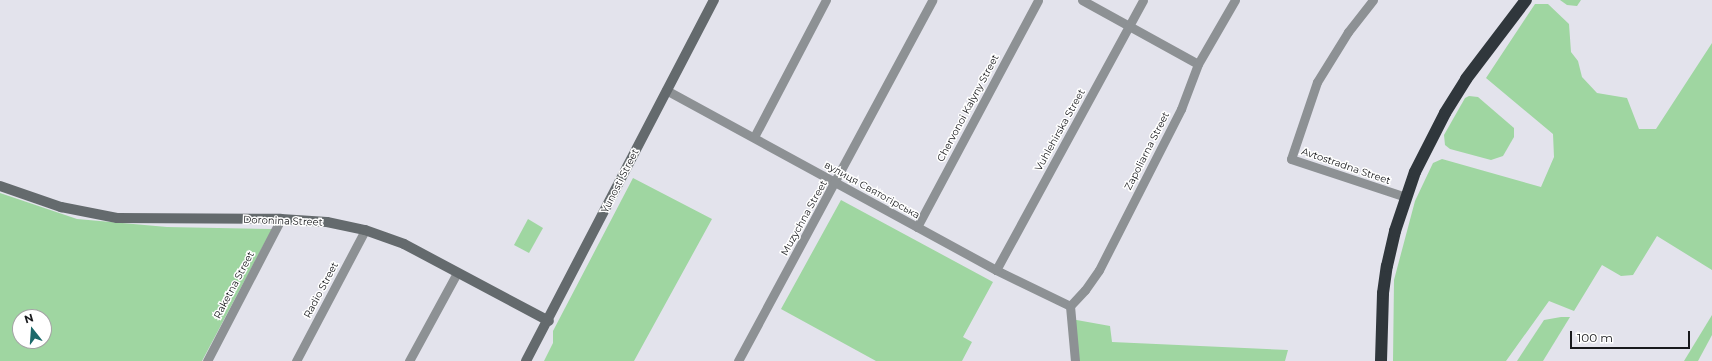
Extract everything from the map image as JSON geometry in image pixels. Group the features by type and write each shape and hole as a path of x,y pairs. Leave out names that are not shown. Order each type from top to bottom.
{"highway":[{"path":"1381,361 1381,324 1387,266 1406,197 1418,166 1445,113 1466,79 1526,0"}],"street":[{"name":"Yunosti Street","path":"526,361 714,0"},
{"path":"754,137 826,0"},
{"name":"Muzychna Street","path":"738,361 836,182 932,0"},
{"name":"Chervonoi Kalyny Street","path":"918,227 1038,0"},
{"path":"1082,0 1198,64"},
{"name":"Vuhlehirska Street","path":"996,270 1143,0"},
{"name":"Zapoliarna Street","path":"1070,306 1085,290 1113,242 1181,109 1198,64 1235,0"},
{"name":"Avtostradna Street","path":"1373,0 1348,32 1317,82 1291,159 1406,197"},
{"name":"вулиця Святогірська","path":"666,90 996,270 1070,306"},
{"name":"Doronina Street","path":"0,186 61,207 117,218 327,222 365,230 404,244 548,320"},
{"name":"Raketna Street","path":"206,361 281,220"},
{"name":"Radio Street","path":"296,361 365,230"},
{"path":"409,361 457,273"},
{"path":"1070,306 1076,361"}],"green space":[{"path":"1560,0 1581,0 1577,6 1567,5"},
{"path":"1535,4 1548,4 1569,24 1571,52 1578,61 1582,77 1597,93 1627,98 1639,129 1656,129 1712,43 1712,270 1657,236 1633,275 1621,276 1602,265 1574,311 1549,301 1506,361 1393,361 1394,280 1415,201 1433,163 1442,159 1541,187 1554,157 1553,134 1486,78"},
{"path":"1469,96 1478,97 1514,128 1514,137 1503,156 1491,160 1450,149 1445,145 1444,135 1465,98"},
{"path":"633,178 712,219 634,361 544,361 553,343 553,331"},
{"path":"0,193 77,219 167,227 272,229 202,361 0,361"},
{"path":"841,200 993,282 963,337 972,342 962,361 876,361 781,309"},
{"path":"528,219 543,228 529,253 514,245"},
{"path":"1712,315 1712,335 1698,361 1684,361"},
{"path":"1570,317 1543,361 1517,361 1544,320"},
{"path":"1071,319 1110,326 1112,342 1288,350 1285,361 1075,361"}]}
